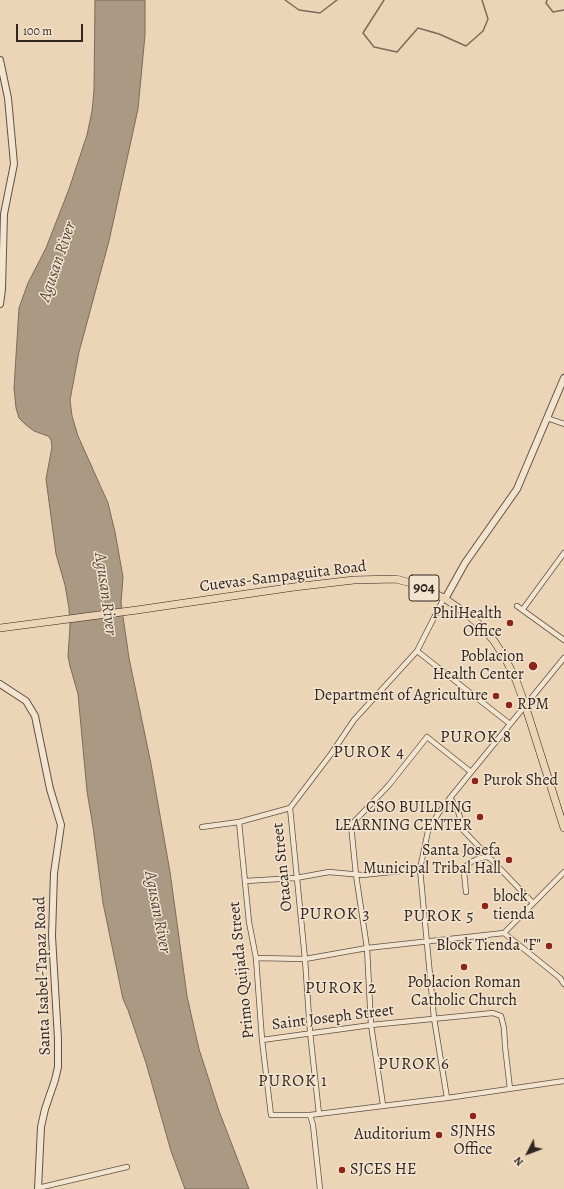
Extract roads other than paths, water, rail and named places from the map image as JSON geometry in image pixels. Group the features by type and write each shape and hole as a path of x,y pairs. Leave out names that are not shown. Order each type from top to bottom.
{"main road":[{"name":"Cuevas-Sampaguita Road","path":"0,628 137,610 294,586 354,580 396,579 423,587 445,598 472,619 494,641 512,670 525,705 564,828"}],"street":[{"path":"0,60 8,98 14,164 4,214 2,289 0,304"},
{"path":"202,827 239,822 290,808 331,754 354,720 417,651 465,563 517,489 564,378"},
{"path":"547,418 564,424"},
{"path":"523,609 564,553"},
{"path":"518,606 564,640"},
{"path":"417,651 510,724"},
{"path":"448,1098 434,1018 420,869 428,831 450,798 564,658"},
{"name":"Santa Isabel-Tapaz Road","path":"0,684 26,701 35,716 51,795 61,825 54,873 52,936 58,1039 58,1067 41,1127 38,1188"},
{"path":"383,1105 371,1025 367,948 356,875 351,825 389,785 427,737 471,772"},
{"path":"450,798 457,808 462,829 533,903"},
{"name":"Otacan Street","path":"290,808 305,959 310,1032 319,1114"},
{"name":"Primo Quijada Street","path":"239,822 249,922 256,958 262,1040 271,1115 310,1115"},
{"path":"466,892 464,872 466,866 480,858 491,858"},
{"path":"245,881 296,878 329,872 369,875 420,869"},
{"path":"256,958 305,959 367,948 504,933 564,872"},
{"path":"504,933 560,978 564,984"},
{"name":"Saint Joseph Street","path":"262,1040 310,1032 371,1025 434,1018 493,1014 501,1016 504,1028 510,1089"},
{"path":"320,1189 310,1115 448,1098 564,1081"},
{"path":"38,1188 126,1167"}],"water":[{"name":"Agusan River","path":"95,0 145,0 145,35 138,109 109,241 79,352 70,400 72,416 78,436 108,503 115,532 123,577 121,603 129,658 151,764 170,872 187,996 193,1023 199,1049 219,1111 249,1189 185,1189 171,1151 146,1063 123,999 103,903 87,791 78,694 68,656 70,627 69,608 65,585 56,554 46,479 52,447 51,440 48,436 34,431 26,425 19,418 16,408 14,388 19,308 28,283 46,248 69,189 87,135 92,111 94,91"}],"waterway":[{"path":"285,0 299,10 320,13 337,0"},
{"path":"384,0 363,33 374,47 397,52 418,28 439,34 466,46 483,31 488,19 482,0"},
{"path":"547,0 546,3 553,12 564,10"}],"place":[{"name":"PhilHealth Office","path":"510,623"},
{"name":"Poblacion Health Center","path":"533,666"},
{"name":"Department of Agriculture","path":"496,696"},
{"name":"RPM","path":"509,705"},
{"name":"Purok Shed","path":"475,781"},
{"name":"CSO BUILDING LEARNING CENTER","path":"480,817"},
{"name":"Santa Josefa Municipal Tribal Hall","path":"509,860"},
{"name":"block tienda","path":"485,906"},
{"name":"Block Tienda \"F\"","path":"549,946"},
{"name":"Poblacion Roman Catholic Church","path":"464,967"},
{"name":"SJNHS Office","path":"473,1116"},
{"name":"Auditorium","path":"439,1135"},
{"name":"SJCES HE","path":"342,1170"}],"district":[{"name":"PUROK 8","path":"476,738"},
{"name":"PUROK 4","path":"369,753"},
{"name":"PUROK 3","path":"335,915"},
{"name":"PUROK 5","path":"439,917"},
{"name":"PUROK 2","path":"341,989"},
{"name":"PUROK 6","path":"414,1065"},
{"name":"PUROK 1","path":"293,1082"}]}
